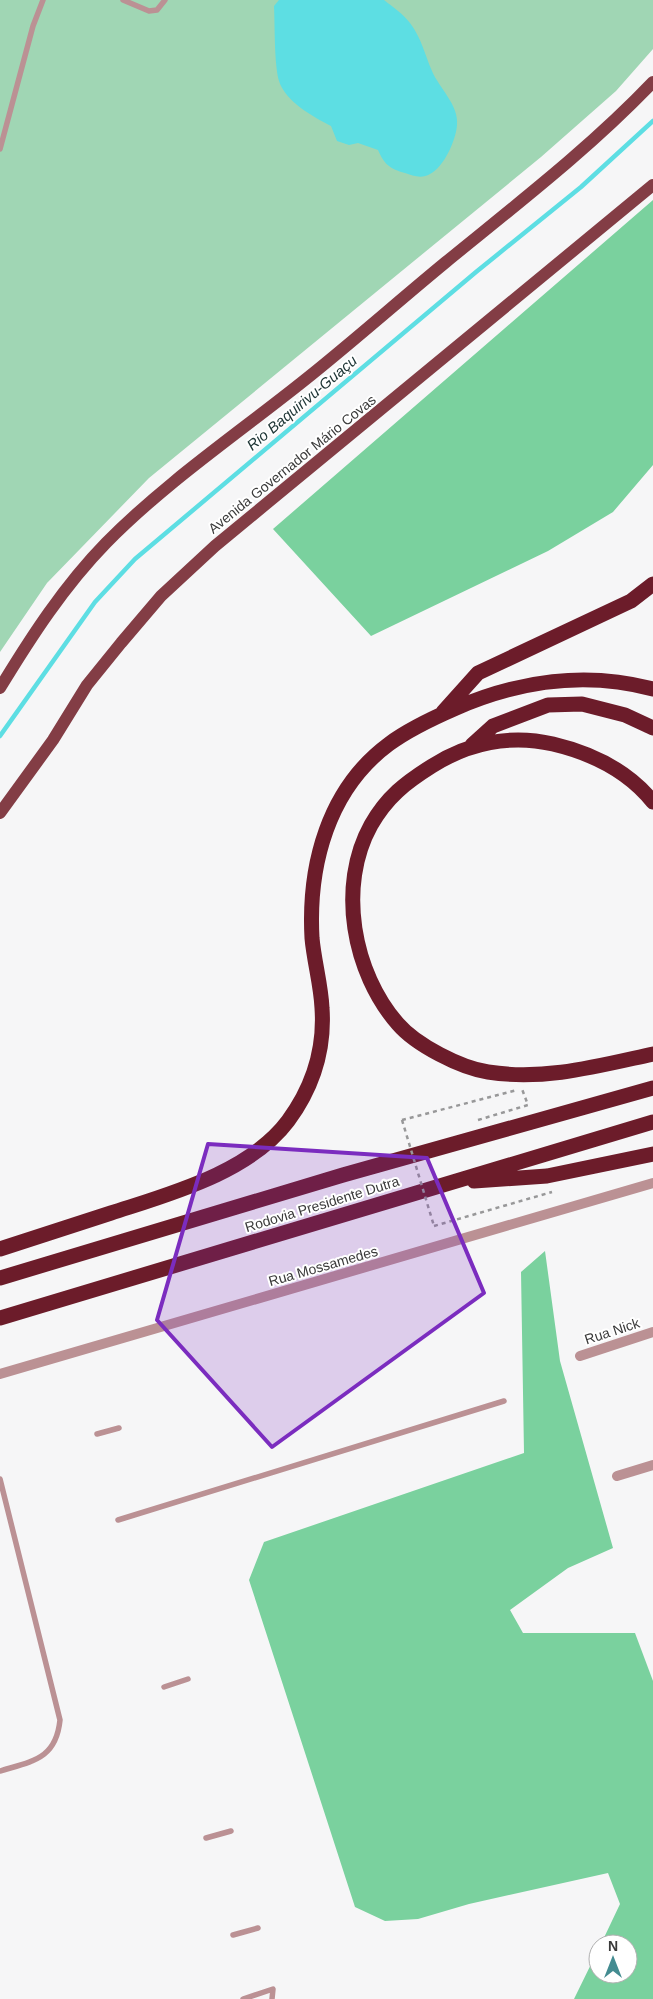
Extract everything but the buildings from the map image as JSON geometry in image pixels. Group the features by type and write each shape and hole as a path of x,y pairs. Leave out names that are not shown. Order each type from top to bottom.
{"highway":[{"path":"440,715 478,673 631,601 653,584"},
{"path":"0,1249 214,1177 261,1149 286,1124 306,1096 319,1061 322,1009 312,940 311,907 314,874 323,836 335,808 357,775 388,744 440,715 476,700 516,688 552,681 593,678 653,689"},
{"path":"471,746 493,726 548,705 582,704 625,715 653,728"},
{"path":"653,802 625,774 570,748 541,741 507,739 471,746 444,758 395,791 370,826 362,845 355,873 353,908 356,937 367,972 382,1002 399,1026 423,1044 455,1062 486,1072 534,1076 578,1070 653,1054"},
{"name":"Rodovia Presidente Dutra","path":"0,1278 343,1175 653,1088"},
{"name":"Rodovia Presidente Dutra","path":"0,1318 653,1122"},
{"path":"443,1184 546,1176 653,1154"}],"main road":[{"path":"0,688 29,641 72,582 106,544 140,511 200,461 312,375 554,175 614,122 653,82"},
{"name":"Avenida Governador Mário Covas","path":"0,813 54,740 87,685 160,596 215,546 653,185"}],"street":[{"name":"Rua Mossamedes","path":"0,1374 653,1183"},
{"name":"Rua Nick","path":"580,1356 653,1332"},
{"path":"617,1476 653,1465"}],"lane":[{"path":"0,149 33,26 43,0"},
{"path":"126,1 149,11 157,10 165,0"},
{"path":"118,1520 504,1401"},
{"path":"97,1434 119,1428"},
{"path":"0,1479 60,1720 58,1736 50,1751 37,1760 0,1771"},
{"path":"164,1687 188,1679"},
{"path":"206,1838 231,1831"},
{"path":"233,1935 258,1928"},
{"path":"243,1999 254,1997 273,1989 272,1999"}],"path":[{"path":"522,1089 402,1120 434,1226 552,1192"},
{"path":"546,1176 558,1211"}],"highlighted area":[{"path":"208,1144 427,1158 484,1293 272,1447 157,1320"}],"green space":[{"path":"0,0 653,0 653,49 616,91 541,157 149,478 47,583 0,652"},
{"path":"653,200 653,465 613,512 548,551 371,636 273,529"},
{"path":"545,1251 560,1361 613,1548 568,1568 510,1610 523,1633 635,1633 653,1681 653,1999 574,1999 588,1970 588,1984 638,1984 638,1934 606,1934 620,1904 608,1873 469,1904 418,1919 385,1921 355,1907 249,1580 264,1542 524,1453 521,1272"}],"water":[{"path":"279,0 384,0 407,20 414,28 432,71 452,104 457,118 452,145 435,170 430,174 418,177 395,170 388,165 378,150 358,143 349,145 337,141 331,126 293,102 282,88 276,64 274,6"}],"waterway":[{"name":"Rio Baquirivu-Guaçu","path":"0,736 95,602 135,559 476,272 581,187 653,121"}]}
